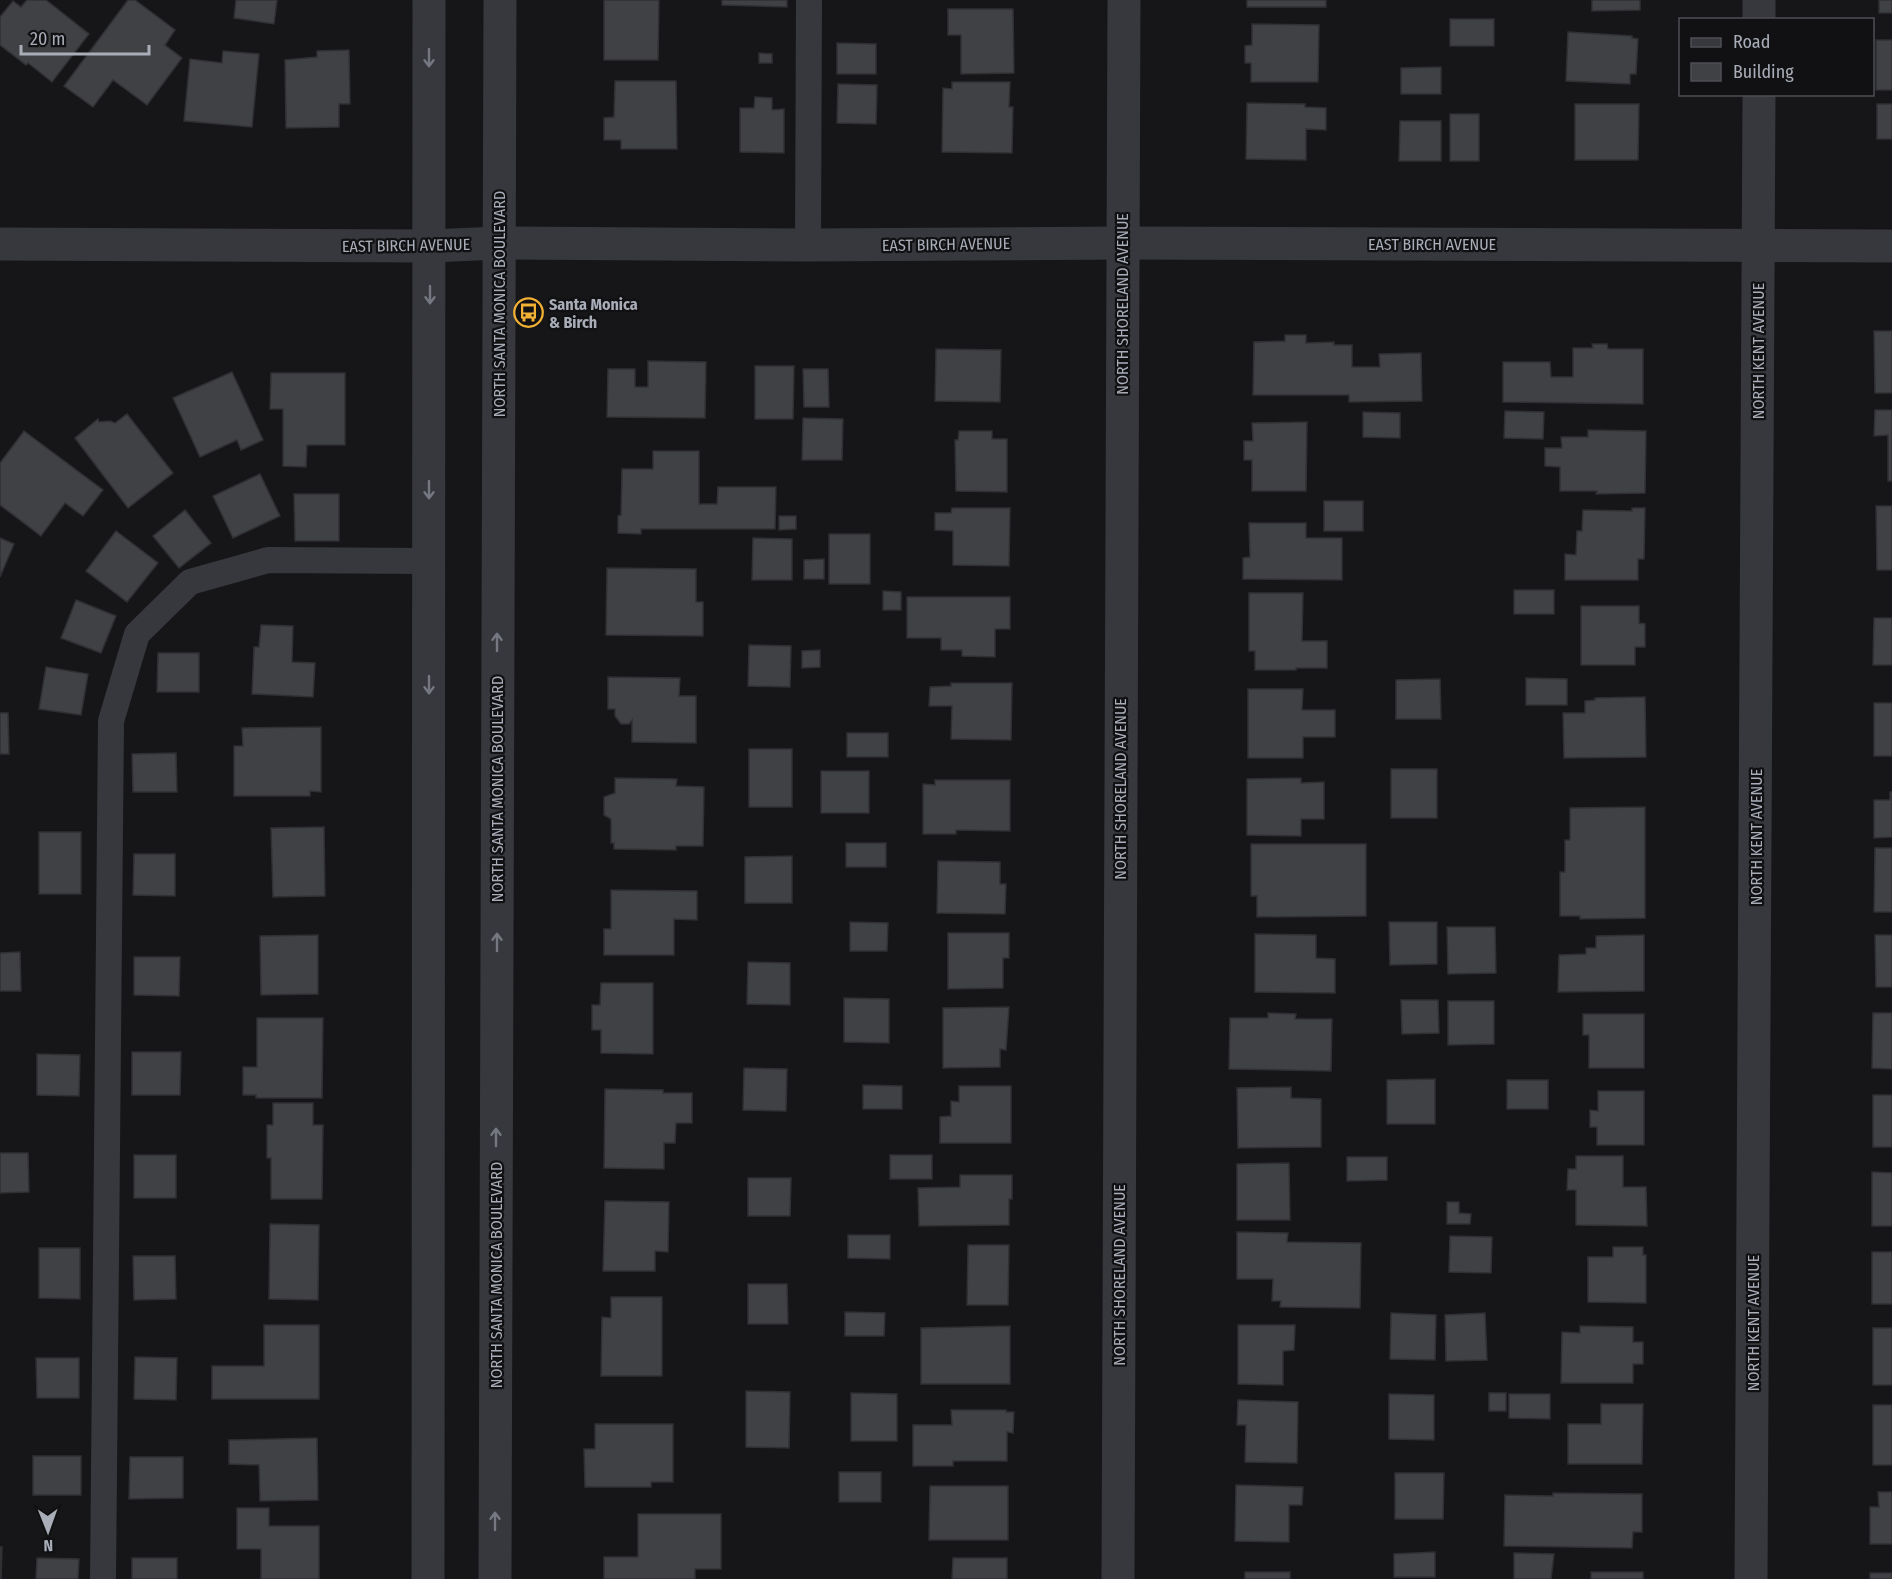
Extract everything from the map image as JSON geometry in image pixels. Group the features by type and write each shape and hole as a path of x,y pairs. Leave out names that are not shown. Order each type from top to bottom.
{"street":[{"path":"428,1579 429,0"},
{"name":"NORTH SANTA MONICA BOULEVARD","path":"495,1579 500,0"},
{"name":"NORTH SHORELAND AVENUE","path":"1118,1579 1124,0"},
{"path":"1759,0 1759,18"},
{"name":"NORTH KENT AVENUE","path":"1751,1579 1759,96"},
{"name":"EAST BIRCH AVENUE","path":"0,244 430,246 499,243 808,245 1122,243 1892,246"}],"lane":[{"path":"808,245 809,0"},
{"path":"103,1579 111,721 137,634 190,582 268,561 429,561"}],"building":[{"path":"27,0 46,0 89,34 52,82 0,45 0,17 13,1 21,7"},
{"path":"128,0 135,0 175,30 165,45 182,58 147,105 113,80 93,107 64,86"},
{"path":"236,0 277,0 274,24 234,18"},
{"path":"604,0 659,0 658,60 604,60"},
{"path":"722,0 787,0 787,7 722,5"},
{"path":"1247,0 1326,0 1326,7 1247,7"},
{"path":"1592,0 1640,0 1640,10 1592,11"},
{"path":"1879,0 1892,0 1892,13 1879,13"},
{"path":"948,9 1013,9 1014,73 961,74 961,35 948,35"},
{"path":"1450,19 1494,19 1494,46 1450,46"},
{"path":"1252,24 1319,25 1318,82 1251,82 1251,63 1245,63 1245,46 1252,45"},
{"path":"1568,32 1632,36 1638,39 1636,74 1630,74 1630,84 1566,81"},
{"path":"1876,40 1892,40 1892,90 1876,90"},
{"path":"837,43 876,44 876,74 837,74"},
{"path":"349,50 350,104 339,104 339,127 286,128 285,60 317,57 317,51"},
{"path":"223,51 259,54 252,127 184,121 190,59 222,63"},
{"path":"759,53 772,54 772,63 759,63"},
{"path":"1441,67 1441,94 1401,94 1401,68"},
{"path":"615,81 676,81 677,149 621,149 621,140 604,140 604,118 614,117"},
{"path":"952,82 1010,82 1009,107 1013,107 1012,153 942,152 943,88 952,89"},
{"path":"838,84 877,85 876,124 837,123"},
{"path":"755,97 772,98 772,110 784,109 784,153 740,152 740,108 754,108"},
{"path":"1247,103 1305,104 1305,107 1326,108 1326,130 1306,129 1306,160 1246,159"},
{"path":"1575,104 1639,104 1638,160 1575,160"},
{"path":"1877,104 1892,104 1892,139 1877,139"},
{"path":"1450,114 1479,114 1479,161 1450,161"},
{"path":"1400,121 1441,121 1441,161 1399,161"},
{"path":"1874,331 1892,331 1892,393 1875,393"},
{"path":"1285,335 1306,335 1306,343 1334,342 1334,345 1352,345 1352,367 1380,367 1379,354 1421,353 1422,401 1349,402 1349,395 1253,395 1254,342 1285,341"},
{"path":"1592,344 1607,344 1608,349 1643,349 1643,404 1503,402 1503,362 1550,362 1551,377 1573,377 1573,348 1593,348"},
{"path":"936,349 1001,350 1000,402 935,401"},
{"path":"648,361 706,362 705,418 607,417 608,369 635,369 635,387 648,387"},
{"path":"755,366 794,366 793,419 755,419"},
{"path":"803,369 828,369 829,407 804,407"},
{"path":"232,372 263,440 241,450 237,440 200,457 173,398"},
{"path":"271,373 345,373 345,445 307,445 306,467 283,466 283,409 270,409"},
{"path":"1875,410 1892,410 1892,481 1888,481 1888,435 1874,436"},
{"path":"1505,411 1544,412 1543,439 1504,438"},
{"path":"1363,412 1400,413 1400,438 1363,437"},
{"path":"127,414 173,473 128,508 75,438 98,419 99,422 115,423"},
{"path":"803,418 843,419 842,460 802,460"},
{"path":"1307,422 1306,491 1252,491 1252,460 1244,460 1244,441 1253,441 1252,423"},
{"path":"1588,430 1646,431 1645,493 1596,494 1597,491 1560,491 1560,467 1545,466 1545,448 1562,448 1561,437 1588,437"},
{"path":"24,431 103,490 83,516 65,503 41,536 0,505 0,463"},
{"path":"959,431 992,431 992,439 1007,439 1007,492 956,491 955,440 958,440"},
{"path":"653,451 699,451 699,504 717,504 718,487 776,487 775,529 641,529 641,534 618,533 618,516 621,515 622,469 653,469"},
{"path":"260,474 280,516 233,538 213,496"},
{"path":"294,494 339,494 339,541 295,541"},
{"path":"1324,501 1363,501 1363,531 1324,531"},
{"path":"1876,506 1892,506 1892,570 1877,570"},
{"path":"952,508 1010,508 1009,566 953,565 953,531 935,530 935,513 951,513"},
{"path":"1632,508 1645,508 1644,559 1638,559 1638,580 1565,580 1565,554 1576,555 1577,531 1582,531 1583,510 1632,511"},
{"path":"185,510 211,543 179,568 153,536"},
{"path":"779,516 796,516 796,529 779,530"},
{"path":"1249,523 1306,523 1306,538 1342,538 1342,580 1243,579 1243,558 1250,557"},
{"path":"116,531 158,563 127,602 86,571"},
{"path":"829,534 870,534 870,584 829,584"},
{"path":"0,538 14,544 0,577"},
{"path":"753,538 792,539 792,580 752,580"},
{"path":"824,559 824,579 804,579 804,560"},
{"path":"607,568 696,569 696,602 703,602 703,636 606,635"},
{"path":"1514,590 1554,590 1554,614 1514,614"},
{"path":"883,591 901,592 901,610 883,610"},
{"path":"1249,593 1303,593 1302,641 1327,641 1327,668 1255,670 1255,651 1249,651"},
{"path":"907,597 1010,597 1010,629 995,629 995,657 962,656 962,650 941,650 941,638 907,638"},
{"path":"76,600 116,616 101,653 61,638"},
{"path":"1581,606 1639,606 1639,623 1645,624 1645,647 1635,647 1635,665 1581,665"},
{"path":"1874,618 1892,618 1892,665 1873,665"},
{"path":"261,625 293,626 292,662 315,663 313,697 252,694 254,647 259,647"},
{"path":"749,645 791,646 790,687 748,686"},
{"path":"820,650 820,667 802,668 802,651"},
{"path":"158,653 199,653 199,692 157,692"},
{"path":"46,667 88,674 81,715 39,709"},
{"path":"608,677 680,678 679,696 696,696 696,743 632,742 632,720 629,724 621,724 615,716 615,709 608,709"},
{"path":"1526,678 1567,679 1567,705 1526,705"},
{"path":"1440,679 1441,719 1396,719 1396,680"},
{"path":"951,683 1012,683 1011,740 951,739 952,706 929,706 930,687 951,686"},
{"path":"1248,689 1303,689 1302,710 1335,710 1335,737 1303,737 1303,758 1248,758"},
{"path":"1645,697 1646,757 1564,758 1563,713 1585,713 1585,701 1595,700 1595,698"},
{"path":"1874,703 1892,703 1892,756 1874,756"},
{"path":"0,713 8,713 9,754 0,754"},
{"path":"321,727 321,792 310,791 310,796 234,796 234,746 243,746 242,728"},
{"path":"847,733 888,733 888,757 847,757"},
{"path":"749,749 792,749 792,807 749,807"},
{"path":"176,753 177,792 133,792 132,754"},
{"path":"1391,769 1437,769 1437,818 1391,818"},
{"path":"821,771 869,771 869,813 821,813"},
{"path":"615,778 677,779 676,786 704,787 703,846 676,846 676,850 614,849 614,843 611,843 611,819 604,815 604,797 615,793"},
{"path":"1301,778 1301,783 1324,782 1324,819 1301,819 1301,836 1247,835 1247,779"},
{"path":"935,780 1010,780 1010,831 956,830 956,834 923,834 923,784 935,785"},
{"path":"1890,792 1892,792 1892,837 1874,838 1874,800 1890,800"},
{"path":"1645,807 1645,918 1580,919 1580,916 1560,916 1560,872 1565,872 1565,840 1570,840 1570,808"},
{"path":"324,827 325,896 273,897 271,828"},
{"path":"39,832 81,832 81,894 39,894"},
{"path":"846,843 886,843 886,867 846,867"},
{"path":"1251,844 1366,844 1366,916 1257,917 1257,896 1251,896"},
{"path":"1875,848 1892,848 1892,912 1874,912"},
{"path":"134,854 175,854 175,896 133,895"},
{"path":"792,856 792,903 745,903 745,857"},
{"path":"938,861 1000,862 1000,884 1006,884 1005,914 937,913"},
{"path":"611,890 697,891 697,920 674,919 674,955 604,955 604,929 611,929"},
{"path":"850,922 888,923 887,951 850,951"},
{"path":"1389,922 1437,922 1437,964 1390,965"},
{"path":"1447,927 1495,927 1496,973 1448,974"},
{"path":"948,933 1009,933 1009,958 1003,958 1003,988 948,989"},
{"path":"1255,934 1316,935 1316,958 1335,959 1335,993 1255,992"},
{"path":"318,935 318,994 261,995 260,936"},
{"path":"1644,935 1644,991 1558,992 1559,955 1586,954 1586,948 1596,948 1596,936"},
{"path":"1875,935 1892,935 1892,987 1876,987"},
{"path":"20,952 21,991 0,991 0,953"},
{"path":"134,957 180,957 179,996 134,995"},
{"path":"748,962 790,963 790,1005 747,1004"},
{"path":"601,983 653,983 653,1054 601,1053 601,1030 592,1030 592,1005 600,1005"},
{"path":"844,998 889,999 889,1043 844,1042"},
{"path":"1401,1000 1438,1000 1439,1033 1402,1034"},
{"path":"1448,1001 1494,1001 1494,1044 1448,1045"},
{"path":"1009,1007 1006,1050 1000,1049 1000,1067 943,1068 943,1008"},
{"path":"1268,1013 1296,1014 1295,1019 1332,1019 1331,1071 1229,1069 1230,1018 1268,1018"},
{"path":"1873,1013 1892,1013 1892,1069 1872,1068"},
{"path":"1583,1014 1644,1014 1644,1068 1589,1068 1589,1035 1583,1035"},
{"path":"257,1018 323,1018 322,1098 256,1098 256,1095 243,1095 243,1067 257,1067"},
{"path":"132,1052 181,1052 180,1095 132,1095"},
{"path":"37,1054 80,1055 79,1096 37,1095"},
{"path":"744,1068 787,1069 786,1111 743,1110"},
{"path":"1435,1079 1435,1124 1387,1124 1387,1080"},
{"path":"1507,1080 1548,1080 1548,1109 1507,1109"},
{"path":"863,1085 902,1086 902,1109 863,1109"},
{"path":"959,1086 1011,1086 1011,1143 940,1143 940,1117 951,1116 951,1101 959,1102"},
{"path":"1291,1087 1291,1098 1321,1099 1321,1147 1238,1148 1237,1088"},
{"path":"605,1089 692,1093 692,1123 676,1123 675,1143 664,1143 664,1169 604,1168"},
{"path":"1598,1091 1644,1091 1644,1145 1597,1145 1597,1127 1590,1127 1590,1110 1598,1111"},
{"path":"1873,1095 1892,1095 1892,1147 1873,1147"},
{"path":"273,1103 313,1103 313,1125 323,1125 322,1199 271,1199 271,1158 267,1158 267,1125 273,1125"},
{"path":"0,1153 28,1153 29,1192 0,1193"},
{"path":"134,1155 176,1155 176,1198 134,1198"},
{"path":"890,1155 932,1155 932,1179 890,1179"},
{"path":"1576,1156 1623,1156 1623,1187 1646,1187 1647,1226 1576,1225 1576,1190 1567,1190 1568,1169 1576,1169"},
{"path":"1347,1157 1387,1157 1387,1180 1347,1181"},
{"path":"1289,1163 1290,1220 1237,1220 1237,1164"},
{"path":"1872,1172 1892,1173 1892,1226 1872,1226"},
{"path":"960,1175 1012,1175 1009,1225 919,1226 918,1188 960,1187"},
{"path":"748,1178 791,1178 790,1216 748,1216"},
{"path":"605,1201 669,1202 668,1252 655,1251 655,1271 603,1271"},
{"path":"1447,1202 1459,1202 1459,1213 1471,1214 1470,1224 1447,1224"},
{"path":"270,1224 319,1225 318,1300 269,1299"},
{"path":"1237,1232 1288,1233 1287,1242 1361,1243 1360,1308 1280,1307 1281,1301 1272,1301 1273,1279 1237,1279"},
{"path":"848,1235 890,1235 890,1259 848,1258"},
{"path":"1450,1236 1492,1237 1491,1273 1449,1272"},
{"path":"968,1245 1009,1245 1008,1305 967,1305"},
{"path":"1613,1247 1643,1247 1643,1255 1646,1255 1646,1303 1588,1302 1588,1257 1613,1257"},
{"path":"39,1248 80,1248 80,1299 39,1298"},
{"path":"1872,1252 1892,1252 1892,1304 1872,1304"},
{"path":"133,1256 175,1256 176,1299 134,1300"},
{"path":"748,1284 787,1284 788,1324 748,1324"},
{"path":"611,1297 662,1297 662,1376 601,1376 602,1317 611,1318"},
{"path":"845,1312 885,1313 884,1336 845,1336"},
{"path":"1391,1313 1436,1315 1435,1360 1390,1359"},
{"path":"1485,1313 1487,1360 1446,1361 1445,1315"},
{"path":"264,1325 319,1325 319,1399 212,1399 212,1366 264,1366"},
{"path":"1238,1325 1295,1325 1294,1350 1283,1351 1283,1385 1238,1384"},
{"path":"1010,1326 1010,1384 921,1384 921,1328"},
{"path":"1580,1326 1633,1327 1633,1342 1643,1342 1643,1364 1633,1364 1633,1383 1561,1383 1562,1332 1580,1333"},
{"path":"1873,1328 1892,1328 1892,1385 1873,1385"},
{"path":"135,1357 177,1358 176,1400 134,1399"},
{"path":"36,1358 79,1358 79,1398 37,1398"},
{"path":"746,1391 790,1392 789,1448 746,1447"},
{"path":"851,1393 897,1394 897,1441 851,1441"},
{"path":"1489,1393 1506,1393 1506,1411 1489,1411"},
{"path":"1389,1394 1434,1395 1434,1440 1389,1439"},
{"path":"1509,1394 1550,1394 1550,1419 1509,1418"},
{"path":"1238,1400 1298,1402 1297,1463 1245,1462 1246,1425 1237,1425"},
{"path":"1601,1404 1643,1404 1642,1464 1568,1464 1568,1424 1601,1424"},
{"path":"1873,1405 1892,1405 1892,1465 1873,1465"},
{"path":"951,1410 1014,1412 1013,1433 1007,1432 1007,1461 953,1461 953,1466 913,1466 913,1425 952,1425"},
{"path":"595,1424 673,1424 673,1482 651,1482 651,1487 585,1487 584,1449 595,1449"},
{"path":"317,1438 318,1500 260,1501 259,1465 229,1464 229,1440"},
{"path":"33,1456 81,1456 81,1495 33,1495"},
{"path":"130,1457 183,1457 183,1498 129,1499"},
{"path":"839,1472 881,1472 881,1502 839,1502"},
{"path":"1395,1473 1444,1473 1443,1519 1395,1519"},
{"path":"1236,1485 1303,1487 1302,1505 1289,1505 1289,1542 1235,1541"},
{"path":"930,1486 1008,1486 1008,1540 929,1540"},
{"path":"1878,1492 1892,1492 1892,1544 1870,1544 1870,1507 1879,1507"},
{"path":"1553,1493 1642,1494 1642,1532 1633,1532 1632,1548 1504,1546 1505,1495 1553,1496"},
{"path":"237,1508 269,1508 269,1526 319,1526 319,1579 261,1579 261,1549 237,1549"},
{"path":"638,1514 721,1514 721,1569 695,1569 695,1579 604,1579 604,1557 638,1557"},
{"path":"0,1547 2,1547 1,1579 0,1579"},
{"path":"1435,1552 1435,1577 1394,1577 1394,1554"},
{"path":"1514,1553 1554,1554 1551,1579 1514,1579"},
{"path":"37,1558 79,1559 78,1579 36,1579"},
{"path":"132,1558 177,1558 177,1579 132,1579"},
{"path":"953,1558 1007,1558 1007,1579 952,1579"},
{"path":"1245,1572 1290,1572 1290,1579 1245,1579"},
{"path":"1591,1572 1643,1572 1643,1579 1591,1579"},
{"path":"1870,1573 1892,1573 1892,1579 1870,1579"}],"place":[{"name":"Santa Monica & Birch","path":"528,313"}]}
